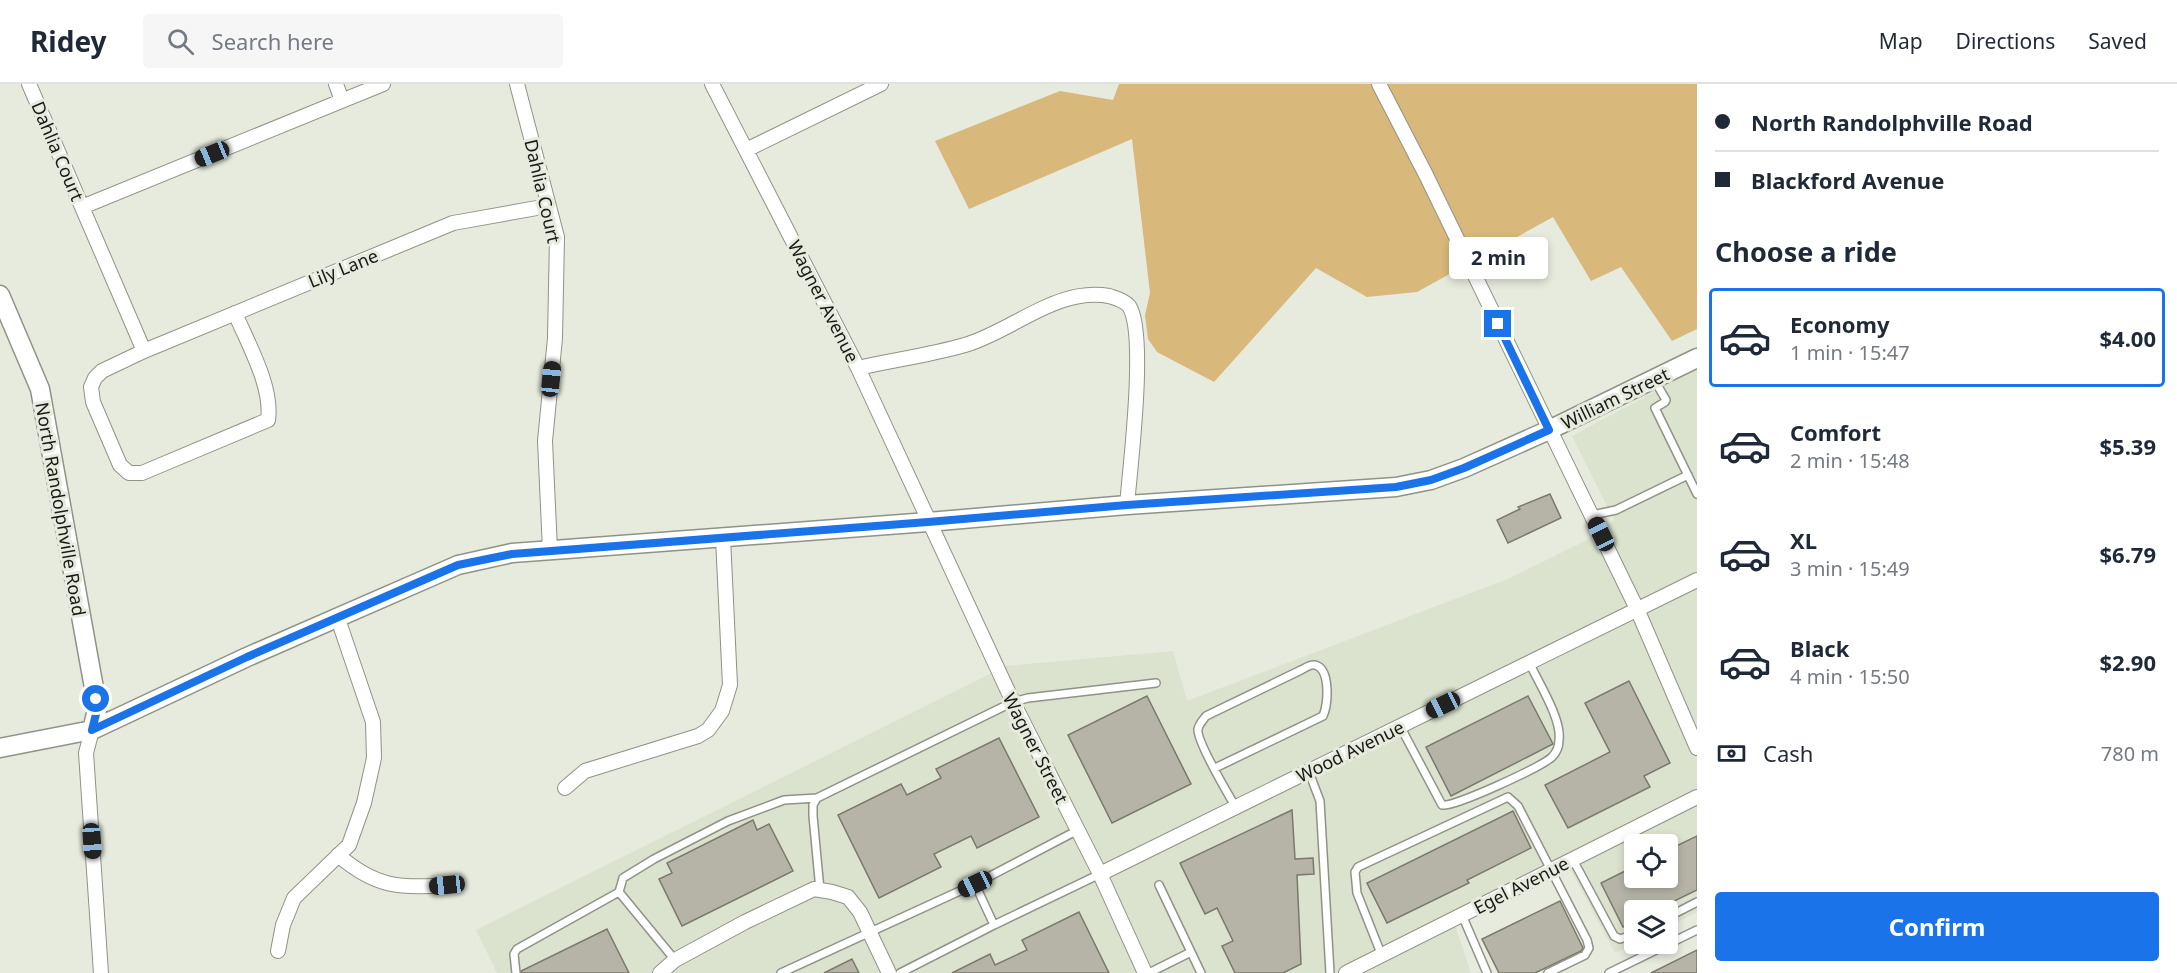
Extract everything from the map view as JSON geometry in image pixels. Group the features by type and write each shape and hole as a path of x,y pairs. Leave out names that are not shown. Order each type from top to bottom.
{"main road":[{"name":"North Randolphville Road","path":"0,295 40,389 96,699 97,710 92,730"},
{"name":"William Street","path":"0,748 92,730 337,616 458,565 512,554 550,550 1127,505 1396,487 1431,480 1464,468 1549,430 1697,358"}],"street":[{"name":"Dahlia Court","path":"29,84 144,351"},
{"path":"336,84 342,101"},
{"path":"82,207 383,84"},
{"name":"Dahlia Court","path":"517,84 556,237 555,338 545,441 550,550"},
{"name":"Wagner Avenue","path":"712,84 858,368 928,522"},
{"path":"746,150 881,84"},
{"path":"1379,84 1426,175 1592,515 1637,609 1697,748"},
{"name":"Lily Lane","path":"235,313 266,389 270,407 268,420 142,473 129,473 120,465 93,402 91,387 95,378 102,371 144,351 235,313 453,223 548,206"},
{"path":"858,368 964,345 988,337 1068,298 1098,295 1121,300 1128,305 1135,329 1137,363 1127,505"},
{"name":"Wagner Street","path":"928,522 1013,702 1147,973"},
{"path":"565,788 585,771 698,736 708,730 722,711 730,685 723,538"},
{"name":"Wood Avenue","path":"1100,874 1697,580"},
{"path":"278,951 283,925 294,898 349,845 360,814 374,758 373,722 337,616"},
{"path":"92,730 86,753 101,973"},
{"name":"Egel Avenue","path":"1346,973 1572,858 1697,798"},
{"path":"338,855 356,871 385,883 412,888 447,885"},
{"path":"660,973 675,960 745,922 814,889 848,897 860,912 889,973"}],"lane":[{"path":"1654,379 1666,400 1655,408 1697,494"},
{"path":"1592,515 1616,510 1688,475"},
{"path":"1400,726 1442,805 1453,805 1516,776 1551,757 1558,746 1560,737 1558,725 1529,662"},
{"path":"1215,768 1323,716 1327,707 1326,680 1317,665 1311,665 1206,716 1198,729 1198,735 1204,748 1235,806"},
{"path":"516,973 514,954 517,949 619,892 622,878 728,821 784,800 817,798 1013,702 1028,698 1156,682"},
{"path":"1308,772 1320,801 1330,973"},
{"path":"1382,956 1355,882 1355,872 1358,867 1508,797 1518,806 1589,948 1586,955 1548,973"},
{"path":"817,798 813,805 813,816 820,890"},
{"path":"781,973 975,884 1078,830"},
{"path":"1572,858 1614,936 1620,939 1624,938"},
{"path":"900,973 1100,874"},
{"path":"975,884 994,925"},
{"path":"1159,885 1201,973"},
{"path":"619,892 675,960"},
{"path":"1678,912 1697,902"},
{"path":"1462,915 1486,973"},
{"path":"1609,973 1697,930"},
{"path":"1147,973 1191,952"}],"shaded area":[{"path":"1119,84 1697,84 1697,329 1672,341 1621,267 1591,281 1553,217 1417,292 1367,297 1316,268 1214,382 1157,352 1148,339 1145,315 1150,293 1132,139 969,209 935,141 1060,91 1113,100"},
{"path":"1697,369 1697,912 1678,922 1678,900 1624,900 1624,948 1615,953 1567,863 1453,919 1471,973 497,973 476,930 1006,666 1173,651 1187,701 1510,578 1587,540 1614,520 1572,436"}],"building":[{"path":"1550,494 1561,518 1508,543 1497,520 1520,509 1518,507"},
{"path":"1629,681 1670,763 1644,776 1650,787 1568,828 1545,785 1610,752 1585,703"},
{"path":"1147,696 1191,784 1112,823 1068,735"},
{"path":"1528,696 1553,744 1451,796 1426,747"},
{"path":"999,738 1039,817 977,848 971,836 934,854 941,867 879,898 838,815 901,784 907,795 941,778 936,769"},
{"path":"1292,810 1295,859 1313,858 1314,874 1297,875 1301,964 1283,973 1235,973 1222,946 1233,941 1217,908 1205,914 1180,863"},
{"path":"1513,811 1531,848 1467,880 1469,883 1387,923 1367,883"},
{"path":"753,820 757,830 769,824 793,871 682,926 659,879 672,873 667,863"},
{"path":"1697,836 1697,890 1676,900 1624,900 1623,927 1601,883 1624,872 1624,888 1678,888 1678,845"},
{"path":"1560,901 1583,948 1581,951 1535,973 1499,973 1482,939"},
{"path":"1079,912 1109,973 952,973 990,954 995,965 1027,950 1022,940"},
{"path":"607,929 629,973 522,973 521,971"},
{"path":"1697,950 1697,973 1651,973"},
{"path":"852,959 859,973 824,973"}],"route":[{"path":"96,699 97,710 92,730 337,616 458,565 512,554 1127,505 1396,487 1431,480 1464,468 1549,430 1498,324"}]}
